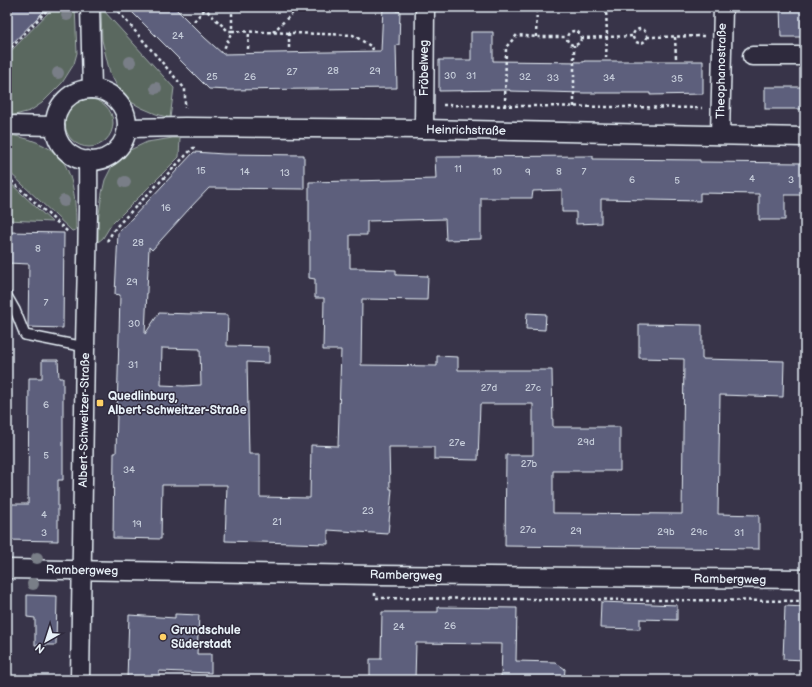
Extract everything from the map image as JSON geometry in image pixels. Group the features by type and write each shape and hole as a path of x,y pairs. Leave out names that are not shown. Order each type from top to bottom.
{"street":[{"path":"90,7 92,89"},
{"name":"Fröbelweg","path":"424,129 425,7"},
{"name":"Theophanostraße","path":"720,136 723,7"},
{"path":"752,56 805,56"},
{"path":"92,89 104,91 114,97 121,105 126,116 127,128 124,139 118,149 109,156 98,160 88,160 75,156 65,149 58,138 55,126 58,112 66,99 77,91 92,89"},
{"path":"7,125 55,126"},
{"name":"Heinrichstraße","path":"127,128 424,129 805,137"},
{"name":"Albert-Schweitzer-Straße","path":"80,680 85,347 88,251 88,160"},
{"name":"Rambergweg","path":"7,569 805,580"}],"lane":[{"path":"7,296 15,310 25,335 85,347"}],"path":[{"path":"7,52 50,7"},
{"path":"116,7 116,9 185,89 185,127"},
{"path":"224,49 232,32 232,7"},
{"path":"272,33 299,7"},
{"path":"536,7 536,37"},
{"path":"606,7 606,58"},
{"path":"194,21 204,8 228,31 232,32 353,35 372,47 373,50"},
{"path":"633,36 636,31 642,30 646,32 647,37"},
{"path":"567,37 570,32 575,31 579,33 581,38"},
{"path":"248,49 249,32"},
{"path":"289,33 289,48"},
{"path":"505,106 506,47 517,35 536,37 567,37"},
{"path":"581,38 633,36"},
{"path":"633,36 636,42 641,44 647,37"},
{"path":"647,37 722,36"},
{"path":"567,37 569,43 574,45"},
{"path":"675,37 676,58"},
{"path":"574,45 580,42 581,38"},
{"path":"574,45 574,107"},
{"path":"424,105 720,109"},
{"path":"88,251 101,252 116,227 193,148 201,148"},
{"path":"7,177 73,237"},
{"path":"375,575 374,598 805,602"}],"green space":[{"path":"54,7 75,7 77,53 74,64 62,83 42,103 30,111 7,116 7,55"},
{"path":"101,11 104,11 174,88 170,118 156,114 131,102 118,88 110,73 102,40"},
{"path":"89,99 98,101 106,106 111,114 113,123 111,132 106,140 98,145 89,147 80,145 72,140 67,132 65,123 67,114 72,106 80,101"},
{"path":"7,135 37,142 57,154 62,160 70,175 74,194 76,230 72,231 7,170"},
{"path":"180,138 179,157 111,225 103,238 98,242 98,221 102,193 105,180 111,168 118,159 130,150 147,142"},
{"path":"7,180 52,222 7,220"}],"building":[{"path":"7,7 48,7 7,49"},
{"path":"127,7 174,7 223,54 381,51 383,7 396,7 396,11 400,11 399,45 396,45 397,88 209,89"},
{"path":"780,7 805,7 805,37 781,37"},
{"path":"471,32 493,32 493,61 703,61 703,94 650,95 650,93 584,93 510,90 439,91 439,60 471,60"},
{"path":"765,87 805,87 805,109 765,109"},
{"path":"194,152 304,155 304,189 209,188 152,250 149,247 145,334 159,313 228,315 227,346 269,347 269,363 247,362 249,454 260,454 260,497 310,498 311,445 338,446 341,350 323,350 324,298 315,298 315,279 309,278 309,182 436,179 435,157 593,156 593,159 805,163 805,195 785,195 785,220 759,220 759,194 700,193 700,201 601,199 601,223 576,224 576,212 562,212 562,190 533,191 532,198 481,198 481,239 446,240 445,219 367,221 367,235 350,235 350,268 396,270 396,275 428,276 427,300 362,299 361,365 437,366 437,356 458,357 458,370 552,370 553,427 620,427 620,471 553,471 553,513 682,514 684,359 639,358 639,324 702,325 702,359 784,361 783,397 720,395 718,514 759,515 759,549 505,546 506,455 533,455 533,404 480,404 478,460 434,459 434,447 389,447 390,489 392,489 388,534 328,530 328,544 225,541 227,485 162,485 161,539 113,538 114,453 116,453 120,295 115,294 118,233","holes":["162,348 200,349 201,385 161,385"]},
{"path":"7,232 64,233 63,328 28,327 29,264 7,263"},
{"path":"527,313 546,314 545,330 526,329"},
{"path":"42,360 58,360 59,378 63,378 63,480 58,480 58,541 7,540 7,504 28,504 29,378 42,378"},
{"path":"27,595 57,596 56,645 35,645 35,618 27,617"},
{"path":"601,602 677,605 677,620 640,619 640,629 600,628"},
{"path":"785,606 805,607 805,660 783,659"},
{"path":"438,607 517,608 516,661 555,662 565,669 564,680 501,680 502,644 416,643 415,680 370,679 370,659 381,659 382,612 438,612"},
{"name":"Grundschule Süderstadt","path":"175,614 199,615 197,654 211,654 211,673 159,671 159,680 127,680 129,615 175,618"}],"place":[{"name":"Quedlinburg, Albert-Schweitzer-Straße","path":"100,403"},
{"name":"Grundschule Süderstadt","path":"163,637"}]}
